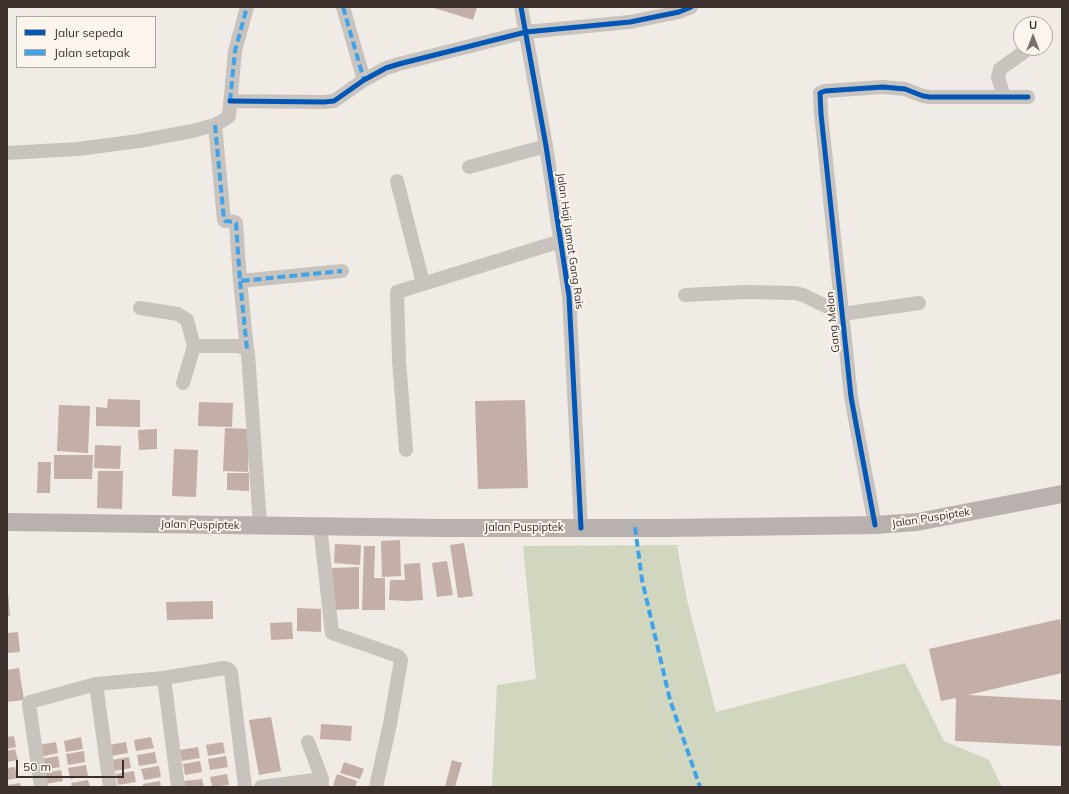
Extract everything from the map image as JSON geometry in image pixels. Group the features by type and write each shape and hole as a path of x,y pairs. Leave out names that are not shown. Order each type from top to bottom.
{"main road":[{"name":"Jalan Puspiptek","path":"7,522 443,528 875,526 916,522 1062,494"}],"street":[{"path":"7,153 105,146 166,136 215,125 229,116 235,51 247,7"},
{"path":"343,7 364,80"},
{"name":"Jalan Haji Jamat Gang Rais","path":"521,7 546,146 569,296 581,528"},
{"path":"230,101 334,101 364,80 386,68 399,64 526,32 630,22 679,12 691,7"},
{"path":"1018,56 1000,69 998,77 1004,98 1028,98"},
{"name":"Gang Melon","path":"875,526 851,397 820,93 825,90 883,87 905,89 930,98 1004,98"},
{"path":"215,125 224,220 225,222 236,223 240,280 247,349 250,364 260,526"},
{"path":"469,167 546,146"},
{"path":"397,181 423,283"},
{"path":"406,450 396,294 398,291 560,241"},
{"path":"240,280 342,271"},
{"path":"685,295 745,292 795,293 803,295 842,314 919,303"},
{"path":"140,308 178,314 187,320 194,346 182,383"},
{"path":"194,346 238,346 247,349"},
{"path":"320,526 332,633 398,656 401,660 390,724 376,787"},
{"path":"41,787 29,703 96,684 164,678 224,668 231,672 245,787"},
{"path":"164,678 178,787"},
{"path":"96,684 110,787"},
{"path":"261,787 322,783 308,742"}],"green space":[{"path":"677,545 687,600 716,712 905,663 944,741 989,760 1002,787 492,787 497,685 536,679 523,546"}],"building":[{"path":"431,7 477,7 473,20"},
{"path":"108,399 140,400 140,427 96,426 96,407 107,408"},
{"path":"525,400 528,488 478,489 475,401"},
{"path":"199,402 233,403 232,427 198,426"},
{"path":"59,405 90,406 88,453 57,451"},
{"path":"225,428 249,429 248,472 223,471"},
{"path":"157,429 157,449 139,450 138,430"},
{"path":"95,445 121,446 120,469 94,468"},
{"path":"174,449 198,450 196,497 172,496"},
{"path":"54,455 93,455 92,479 54,479"},
{"path":"38,462 51,462 50,493 37,493"},
{"path":"98,471 123,471 122,509 97,508"},
{"path":"227,473 249,473 249,491 227,490"},
{"path":"400,540 401,576 382,577 381,541"},
{"path":"464,543 473,596 458,598 450,545"},
{"path":"335,544 361,545 360,565 334,563"},
{"path":"364,546 375,546 374,578 385,578 385,610 362,610"},
{"path":"447,561 453,595 437,597 432,563"},
{"path":"420,563 423,600 389,600 390,580 405,580 404,564"},
{"path":"359,567 359,609 333,610 332,568"},
{"path":"8,592 10,616 7,616"},
{"path":"213,601 213,619 167,620 166,602"},
{"path":"297,608 321,609 321,632 297,631"},
{"path":"1060,619 1062,629 1062,673 968,695 1062,700 1062,746 955,741 956,698 941,701 929,649"},
{"path":"292,622 293,639 271,640 270,623"},
{"path":"18,632 20,652 7,653 7,633"},
{"path":"19,668 24,700 7,702 7,670"},
{"path":"271,717 281,771 259,775 249,720"},
{"path":"321,724 352,726 351,741 320,739"},
{"path":"14,736 16,747 7,749 7,737"},
{"path":"81,737 83,749 66,752 64,741"},
{"path":"151,737 154,748 136,751 134,740"},
{"path":"56,742 58,753 40,757 38,745"},
{"path":"126,742 128,753 111,756 109,745"},
{"path":"223,742 225,753 208,756 206,745"},
{"path":"198,747 200,758 182,761 180,750"},
{"path":"15,749 18,760 7,762 7,751"},
{"path":"84,751 85,762 68,765 66,754"},
{"path":"155,752 157,763 139,766 137,755"},
{"path":"58,756 60,767 43,770 41,759"},
{"path":"226,756 228,767 210,770 208,759"},
{"path":"129,757 131,768 114,771 112,760"},
{"path":"452,760 462,763 455,787 445,787"},
{"path":"200,761 202,772 185,775 183,764"},
{"path":"344,762 364,769 360,779 340,773"},
{"path":"86,765 88,776 70,779 68,768"},
{"path":"159,766 161,777 144,780 141,769"},
{"path":"15,767 18,778 7,780 7,768"},
{"path":"61,770 63,781 45,784 43,773"},
{"path":"134,771 136,782 118,785 116,774"},
{"path":"227,774 229,785 212,787 210,777"},
{"path":"337,774 357,781 355,787 338,787 333,785"},
{"path":"202,779 204,787 185,787 184,781"},
{"path":"88,780 90,787 72,787 71,783"},
{"path":"160,781 161,787 143,787 143,784"},
{"path":"20,783 21,787 7,787 7,785"}],"marked path":[{"path":"230,101 235,51 247,7"},
{"path":"343,7 364,80"},
{"path":"215,125 224,220 236,223 240,281 342,271"},
{"path":"240,281 247,349"},
{"path":"635,527 642,580 670,700 700,787"}],"cycle path":[{"path":"521,7 546,146 569,296 581,528"},
{"path":"230,101 334,101 364,80 386,68 399,64 526,32 630,22 679,12 691,7"},
{"path":"875,525 851,397 820,93 825,91 883,87 905,89 930,97 1028,97"}]}
